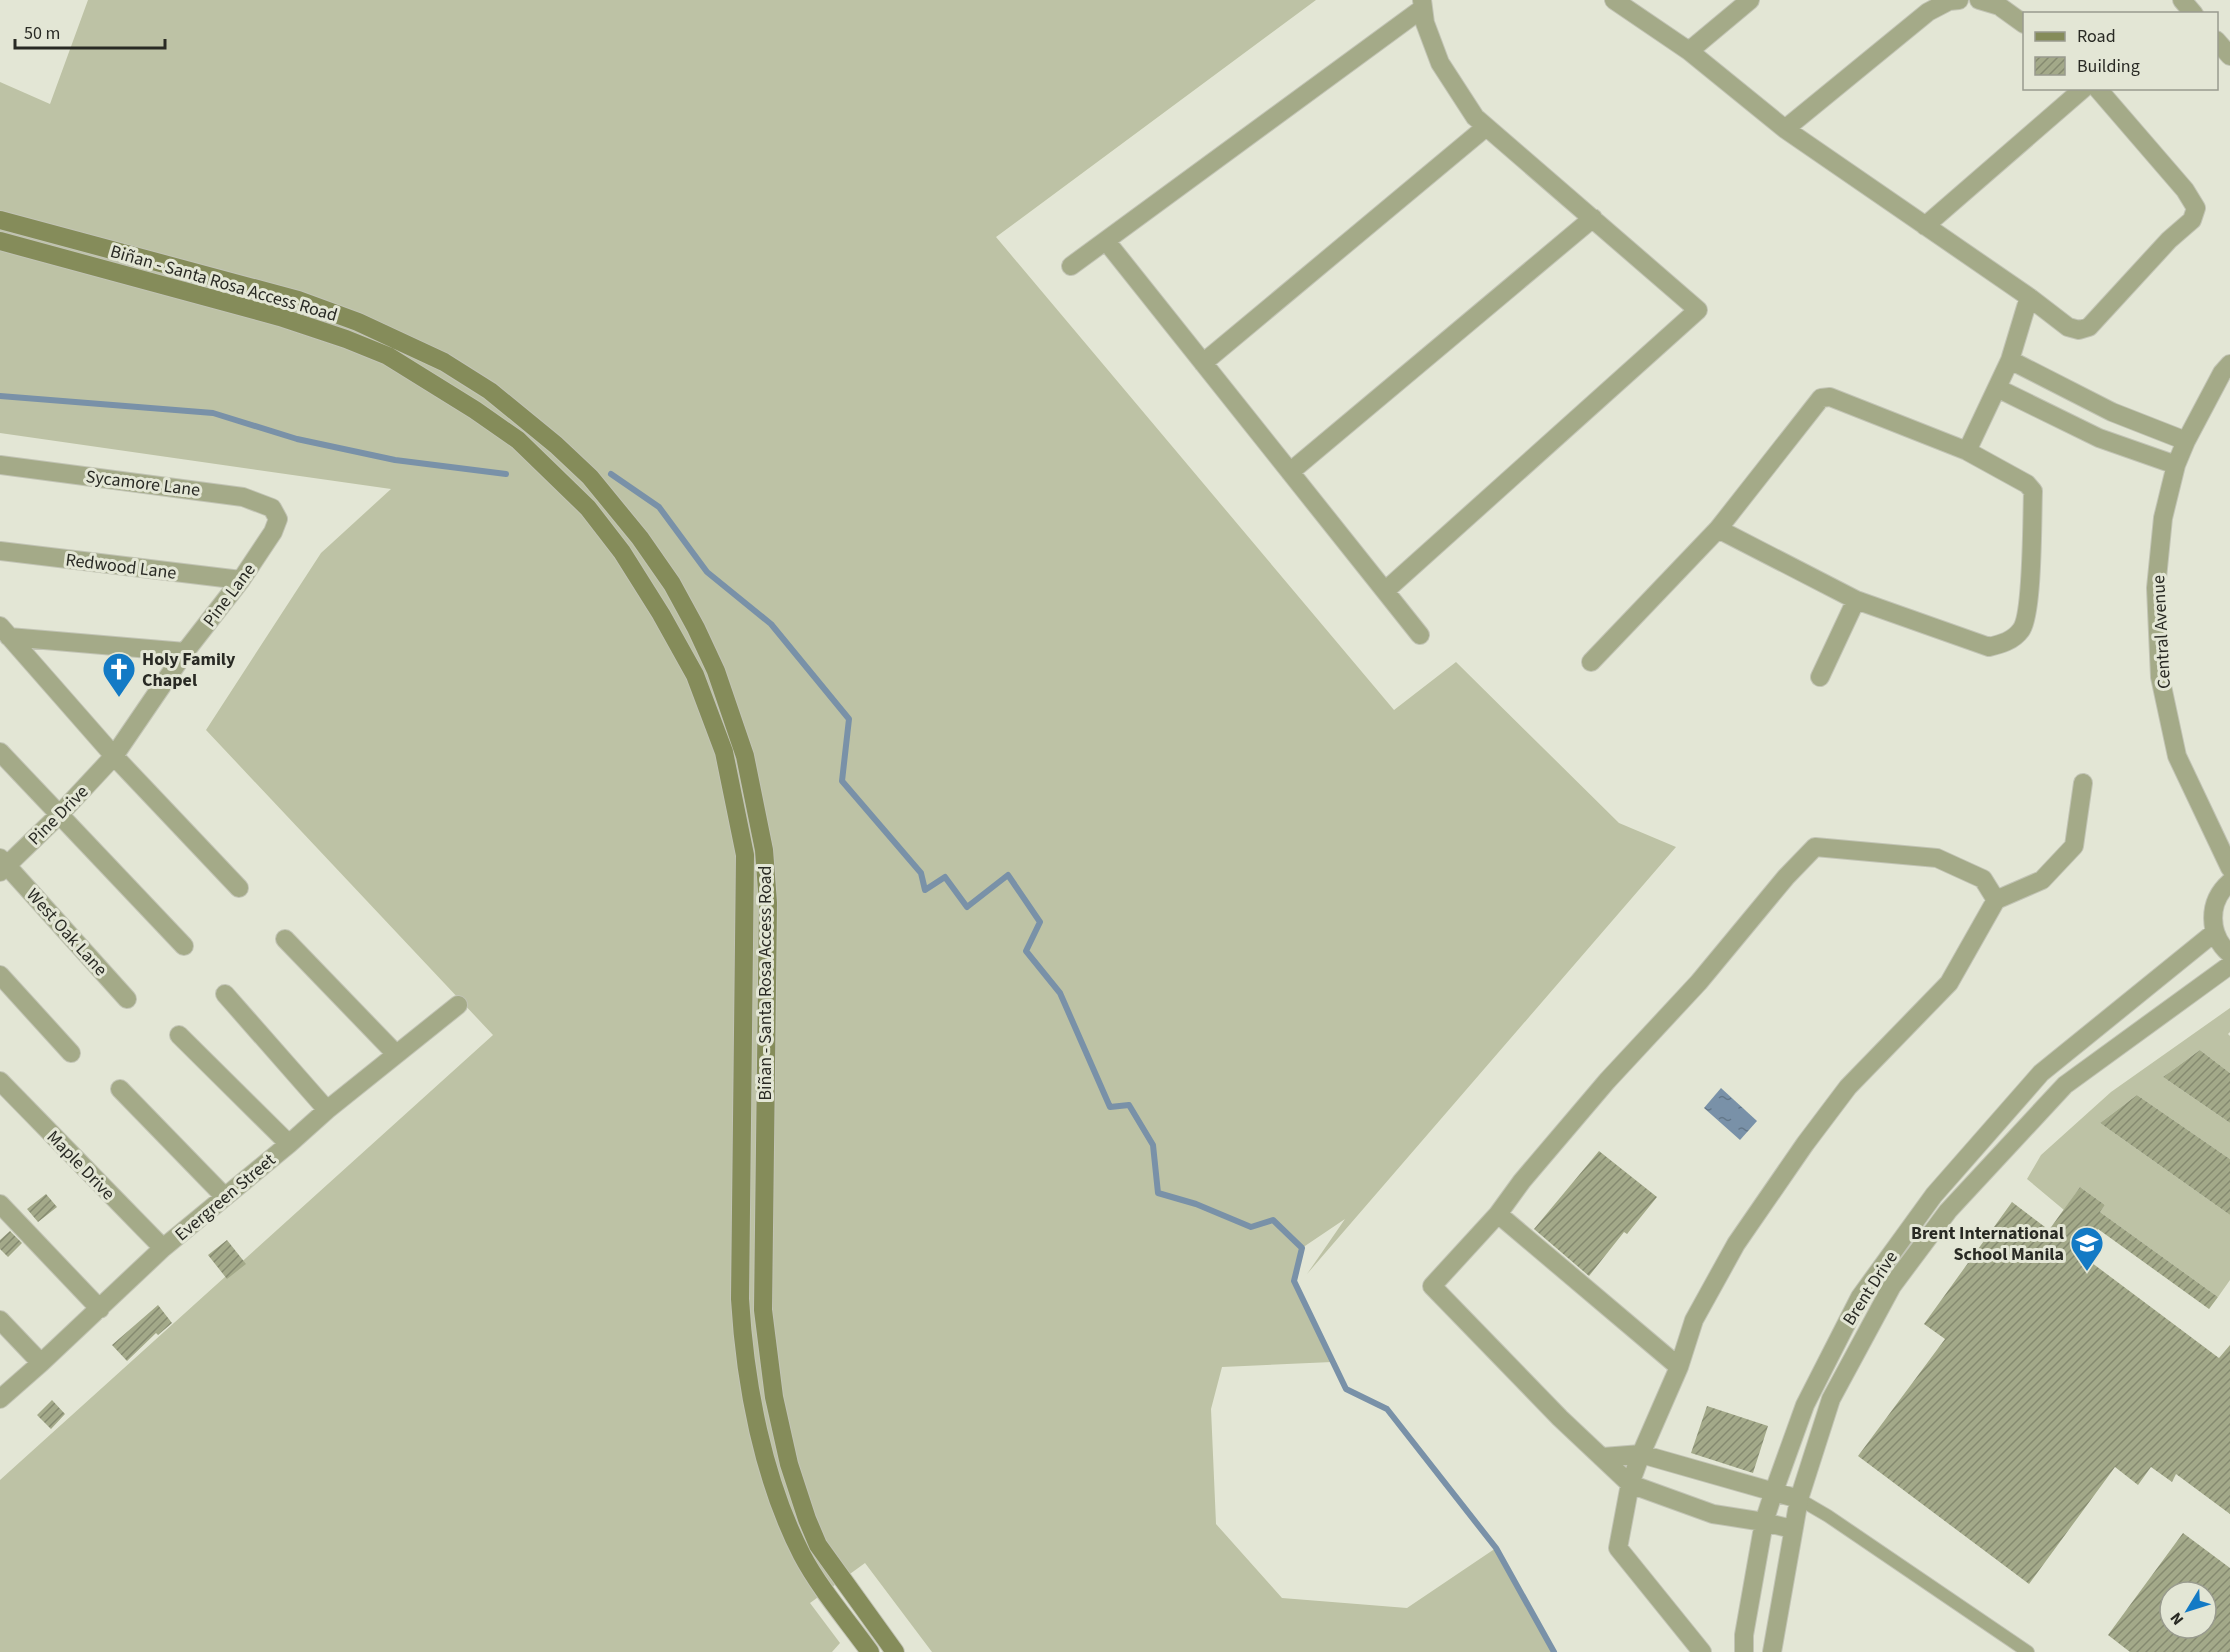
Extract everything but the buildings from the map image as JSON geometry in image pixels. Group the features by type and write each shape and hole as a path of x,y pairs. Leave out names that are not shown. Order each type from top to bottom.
{"main road":[{"name":"Biñan - Santa Rosa Access Road","path":"0,220 298,300 358,322 444,362 490,391 532,424 590,477 615,506 672,584 717,671 745,756 764,850 768,910 763,1310 774,1397 789,1464 818,1545 895,1652"},
{"path":"32,250 38,230"},
{"name":"Biñan - Santa Rosa Access Road","path":"0,241 280,317 388,356 475,410 518,440 588,508 622,552 661,614 695,675 724,752 745,855 740,1299 742,1340 750,1391 774,1488 803,1555 870,1652"},
{"path":"518,440 532,424"},
{"path":"746,909 768,910"},
{"path":"803,1555 818,1545"}],"street":[{"path":"1614,0 1689,51 1785,129 2029,297 2068,327 2079,330 2089,327 2169,240 2192,219 2196,208 2185,190 2099,90"},
{"path":"1689,51 1750,0"},
{"path":"1785,129 1928,12 1949,1 1959,0"},
{"path":"1979,0 1999,6 2023,23"},
{"path":"2182,0 2191,12"},
{"path":"1071,266 1422,4 1425,23 1440,63 1475,117 1698,310 1385,591"},
{"path":"2218,41 2230,56"},
{"path":"1925,226 2082,90"},
{"path":"1203,363 1486,127"},
{"path":"1290,472 1593,218"},
{"path":"1106,241 1420,635"},
{"path":"1967,451 2010,360 2029,297"},
{"path":"2010,360 2112,412 2186,441"},
{"name":"Central Avenue","path":"2230,364 2222,373 2176,465 2163,518 2156,588 2160,677 2177,756 2230,868"},
{"path":"1997,388 2099,438 2176,465"},
{"path":"1591,662 1718,529 1821,398 1830,397 1967,451 2027,484 2033,492 2028,610 2021,630 2006,643 1989,647 1856,600 1718,529"},
{"name":"Sycamore Lane","path":"0,465 243,496 272,508 278,519"},
{"name":"Pine Lane","path":"114,756 185,652 241,580 273,532 278,519"},
{"name":"Redwood Lane","path":"0,551 241,580"},
{"path":"1820,677 1856,600"},
{"path":"5,631 185,652"},
{"path":"5,631 114,756 239,888"},
{"path":"0,752 184,946"},
{"name":"Pine Drive","path":"2,865 59,815 114,756"},
{"path":"1702,1652 1618,1548 1630,1484 1679,1367 1694,1320 1736,1244 1805,1144 1848,1087 1949,983 1996,900 2042,880 2074,846 2083,783"},
{"path":"1792,1529 1713,1514 1630,1484 1560,1418 1432,1286 1498,1214 1522,1180 1589,1102 1699,982 1786,877 1815,847 1938,858 1983,879 1996,900"},
{"name":"West Oak Lane","path":"2,865 127,999"},
{"path":"2230,882 2215,901 2212,917 2220,943 2230,954"},
{"name":"Brent Drive","path":"1744,1652 1744,1635 1764,1522 1774,1491 1805,1405 1860,1297 1934,1195 2041,1073 2215,932"},
{"path":"285,939 396,1054"},
{"name":"Brent Drive","path":"1772,1652 1799,1499 1831,1399 1882,1301 1948,1211 2065,1085 2230,965"},
{"path":"0,975 71,1053"},
{"path":"225,994 327,1110"},
{"path":"2126,1004 2144,1028"},
{"name":"Evergreen Street","path":"0,1399 100,1309 163,1248 327,1110 458,1005"},
{"path":"179,1035 289,1144"},
{"name":"Maple Drive","path":"0,1082 163,1248"},
{"path":"120,1089 225,1197"},
{"path":"1934,1195 1948,1211"},
{"path":"0,1204 100,1309"},
{"path":"1498,1214 1679,1367"},
{"path":"0,1320 41,1363"},
{"path":"1603,1457 1641,1454 1799,1499"}],"lane":[{"path":"1799,1499 1828,1516 2028,1652"}],"green space":[{"path":"88,0 1316,0 996,237 1394,710 1456,662 1619,823 1676,847 1307,1274 1345,1219 1302,1248 1295,1281 1332,1362 1222,1367 1211,1409 1216,1524 1282,1598 1407,1608 1496,1548 1554,1652 932,1652 865,1563 810,1603 840,1643 832,1652 0,1652 0,1480 493,1035 206,730 321,553 391,489 0,433 0,82 50,104"},
{"path":"2230,1008 2230,1032 2228,1034 2230,1036 2230,1073 2200,1050 2163,1077 2230,1123 2230,1159 2137,1095 2100,1123 2230,1215 2230,1280 2218,1297 2100,1212 2105,1205 2080,1187 2064,1210 2027,1179 2041,1155 2111,1092"}],"water":[{"path":"1721,1088 1757,1121 1740,1140 1704,1108"}],"waterway":[{"path":"0,396 213,413 297,439 395,460 506,474"},
{"path":"611,474 659,507 707,572 771,624 849,719 842,781 921,873 925,890 945,877 967,907 1008,875 1040,922 1026,951 1060,993 1110,1107 1129,1105 1153,1145 1158,1193 1196,1204 1251,1227 1273,1220 1302,1248 1294,1281 1346,1389 1387,1409 1496,1548 1554,1652"}],"place":[{"name":"Holy Family Chapel","path":"119,698"},
{"name":"Brent International School Manila","path":"2087,1272"}]}
